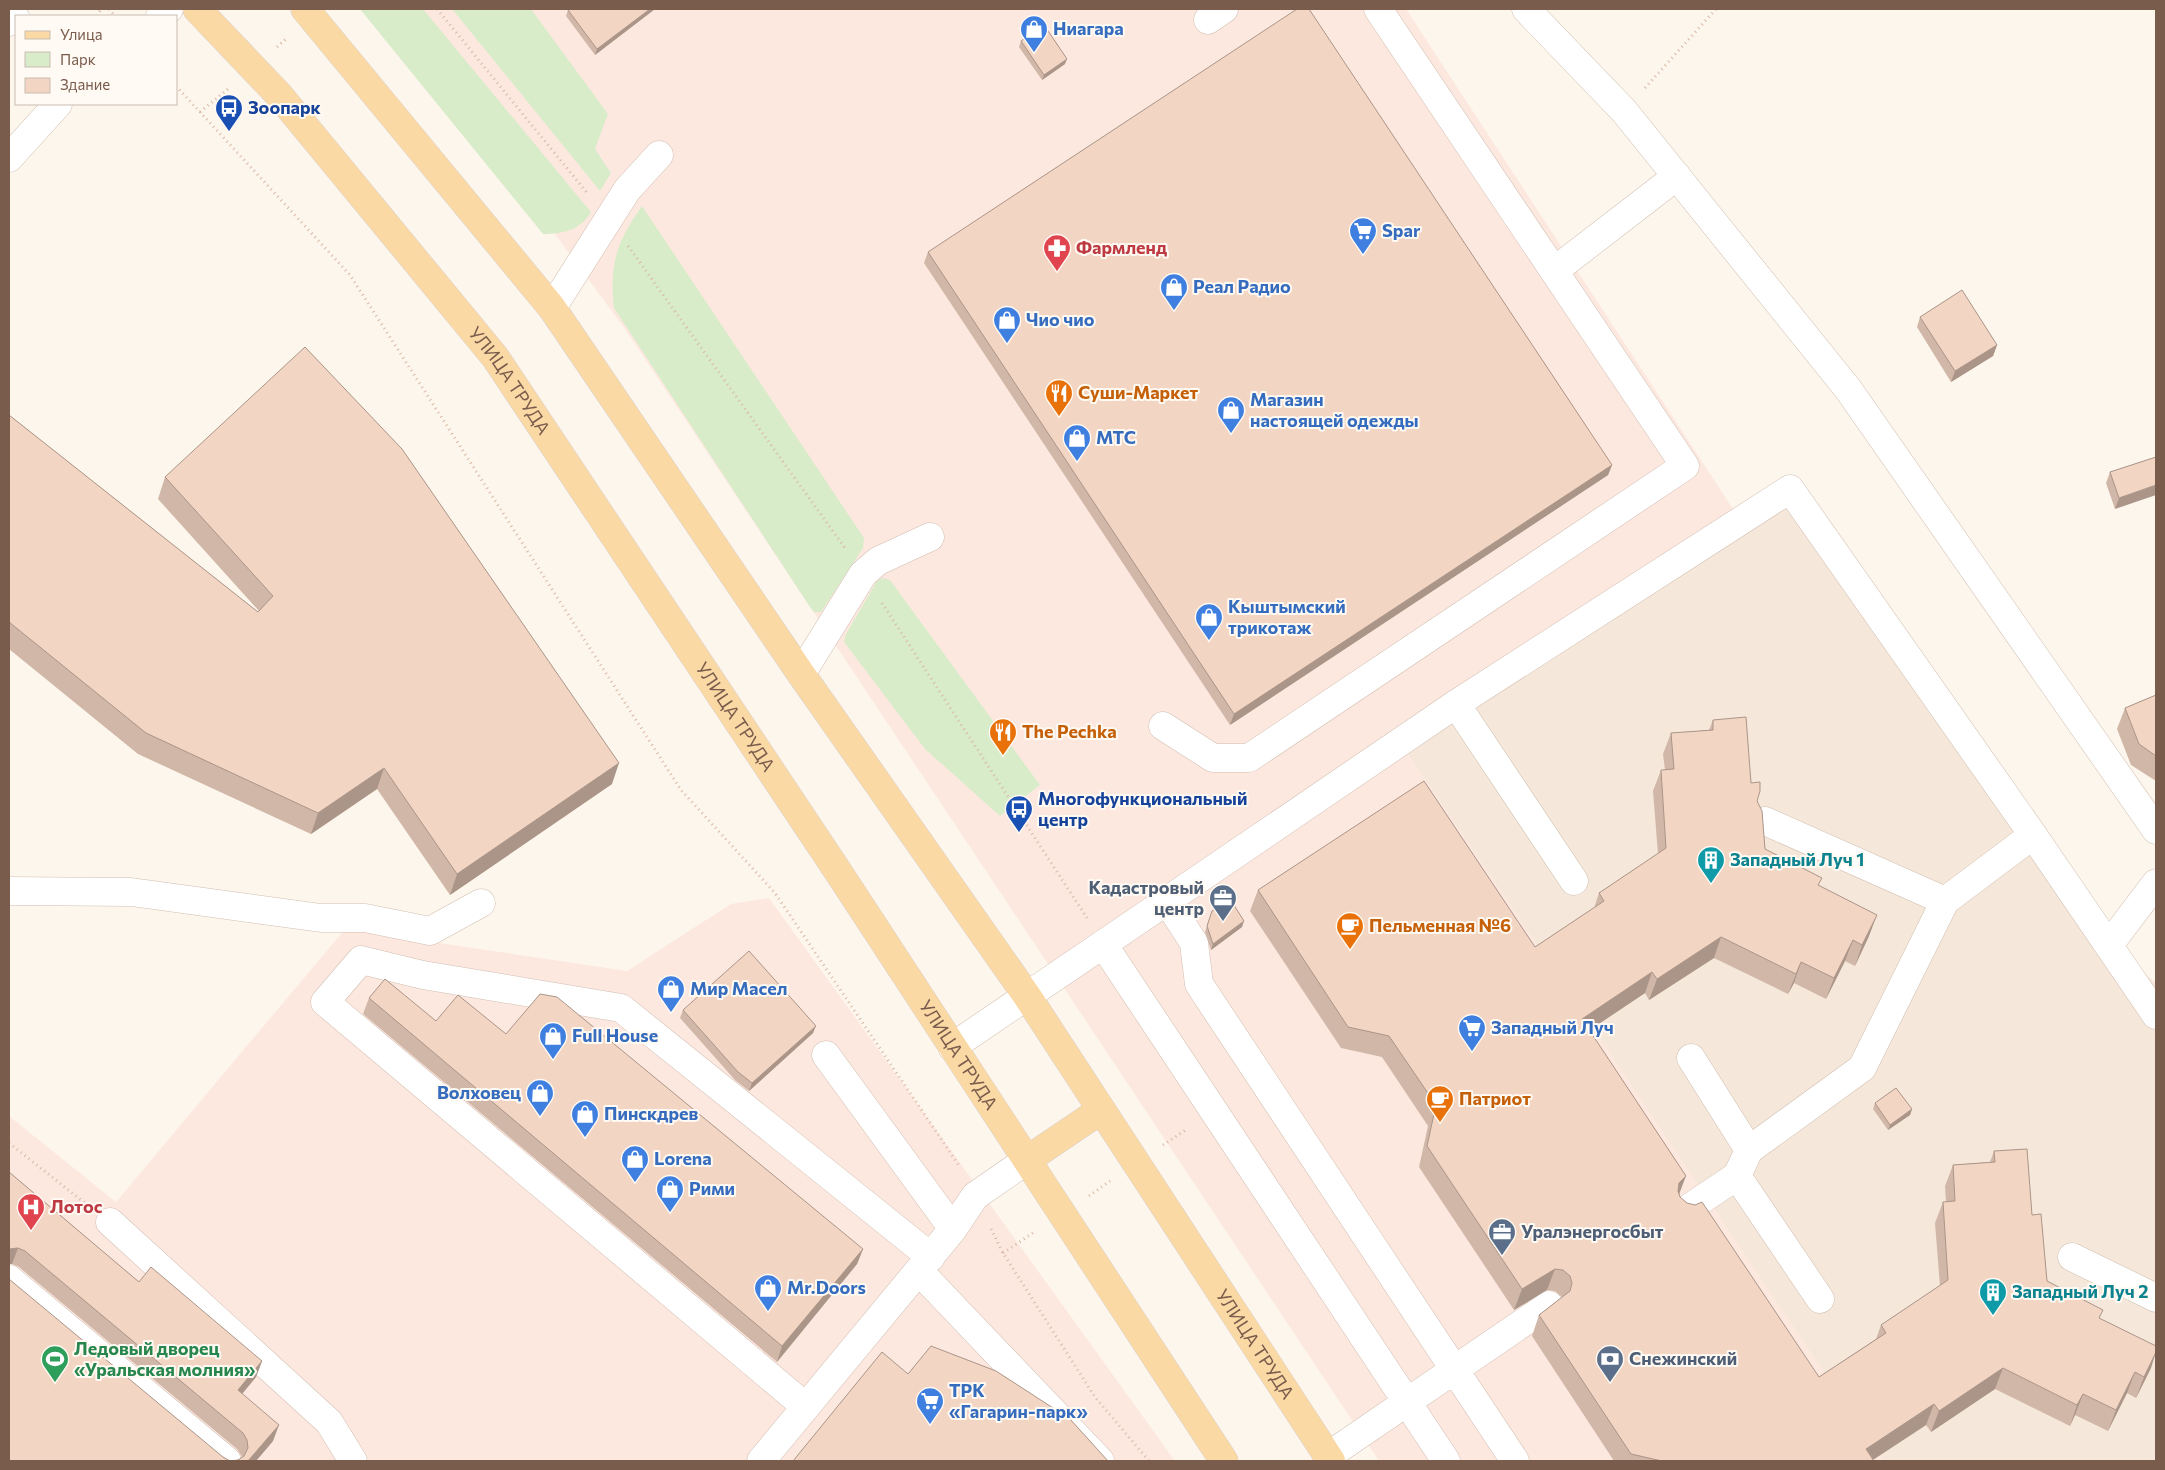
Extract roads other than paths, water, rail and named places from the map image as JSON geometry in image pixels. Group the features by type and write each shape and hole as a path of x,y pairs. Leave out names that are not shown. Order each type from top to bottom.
{"main road":[{"name":"УЛИЦА ТРУДА","path":"197,9 279,95 495,357 1224,1461"},
{"name":"УЛИЦА ТРУДА","path":"305,9 552,308 801,674 1027,996 1329,1459"},
{"path":"1027,1160 1101,1110"}],"lane":[{"path":"1163,726 1213,758 1249,758 1685,466 1378,9"},
{"path":"1526,9 1624,111 1848,389 2156,830"},
{"path":"9,158 57,105"},
{"path":"552,308 607,218 627,190 660,154"},
{"path":"1554,272 1677,176"},
{"path":"952,1047 1456,704 1790,489 2033,835 2156,1015"},
{"path":"801,674 863,574 878,561 930,537"},
{"path":"1456,704 1574,881"},
{"path":"1765,821 1944,901"},
{"path":"1686,1210 1736,1176 1749,1150 1862,1068 1944,901 2033,835"},
{"path":"2109,945 2156,883"},
{"path":"9,891 131,892 321,918 365,918 430,932 481,903"},
{"path":"1167,901 1194,944 1199,984 1515,1461"},
{"path":"1103,944 1446,1461"},
{"path":"806,1407 325,1002 360,960 423,974 621,1008 925,1264 1100,1461"},
{"path":"826,1055 953,1230"},
{"path":"1690,1058 1749,1150"},
{"path":"761,1461 953,1230 975,1196 1027,1160"},
{"path":"1736,1176 1820,1299"},
{"path":"110,1222 329,1422 353,1461"},
{"path":"2072,1257 2156,1298"},
{"path":"9,1278 227,1461"},
{"path":"1329,1459 1406,1402 1549,1305"}],"place":[{"name":"Ниагара","path":"1034,53"},
{"name":"Зоопарк","path":"229,132"},
{"name":"Spar","path":"1363,255"},
{"name":"Фармленд","path":"1057,272"},
{"name":"Реал Радио","path":"1174,311"},
{"name":"Чио чио","path":"1007,344"},
{"name":"Суши-Маркет","path":"1059,417"},
{"name":"Магазин настоящей одежды","path":"1231,434"},
{"name":"МТС","path":"1077,462"},
{"name":"Кыштымский трикотаж","path":"1209,641"},
{"name":"The Pechka","path":"1003,756"},
{"name":"Многофункциональный центр","path":"1019,833"},
{"name":"Западный Луч 1","path":"1711,884"},
{"name":"Кадастровый центр","path":"1223,922"},
{"name":"Пельменная №6","path":"1350,950"},
{"name":"Мир Масел","path":"671,1013"},
{"name":"Западный Луч","path":"1472,1052"},
{"name":"Full House","path":"553,1060"},
{"name":"Волховец","path":"540,1117"},
{"name":"Патриот","path":"1440,1123"},
{"name":"Пинскдрев","path":"585,1138"},
{"name":"Lorena","path":"635,1183"},
{"name":"Рими","path":"670,1213"},
{"name":"Лотос","path":"31,1231"},
{"name":"Уралэнергосбыт","path":"1502,1256"},
{"name":"Mr.Doors","path":"768,1312"},
{"name":"Западный Луч 2","path":"1993,1316"},
{"name":"Ледовый дворец «Уральская молния»","path":"55,1383"},
{"name":"Снежинский","path":"1610,1383"},
{"name":"ТРК «Гагарин-парк»","path":"930,1425"}]}
